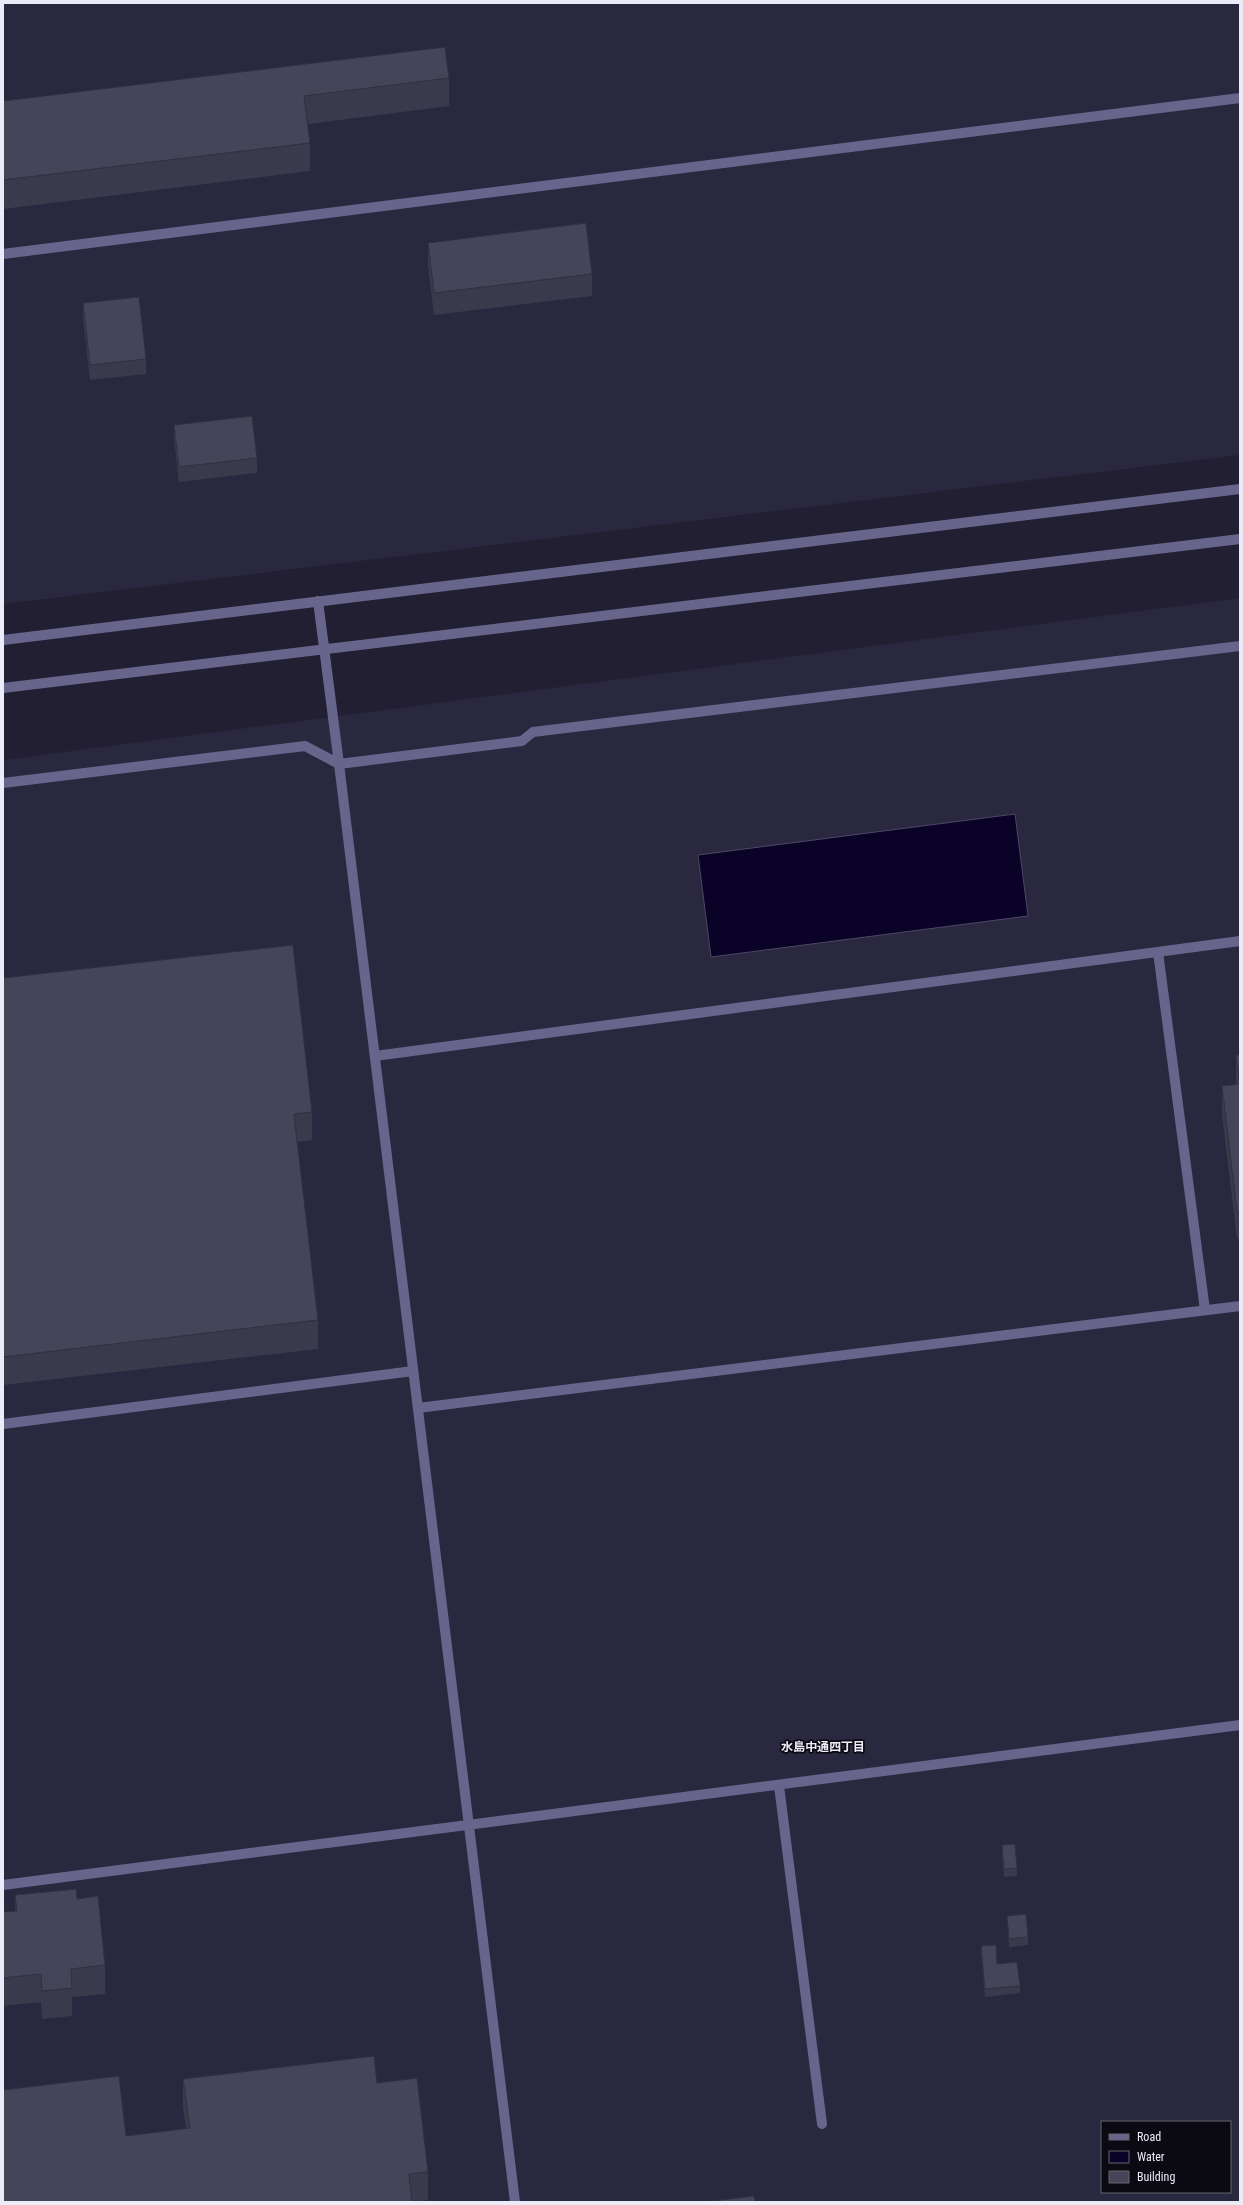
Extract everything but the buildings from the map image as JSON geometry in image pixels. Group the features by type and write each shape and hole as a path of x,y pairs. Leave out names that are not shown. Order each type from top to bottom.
{"street":[{"path":"3,254 1240,98"},
{"path":"3,640 1240,489"},
{"path":"3,688 1240,538"},
{"path":"318,601 515,2202"},
{"path":"3,783 305,746 339,764 522,741 533,732 1240,646"},
{"path":"375,1056 1240,941"},
{"path":"1158,952 1205,1310"},
{"path":"418,1408 1240,1306"},
{"path":"3,1424 413,1371"},
{"path":"3,1886 779,1786 1089,1743 1240,1725"},
{"path":"779,1786 822,2124"}],"shaded area":[{"path":"3,3 1240,3 1240,455 3,604"},
{"path":"1240,598 1240,2202 3,2202 3,760"}],"water":[{"path":"1015,814 1028,916 711,957 698,855"}],"district":[{"name":"水島中通四丁目","path":"823,1747"}]}
